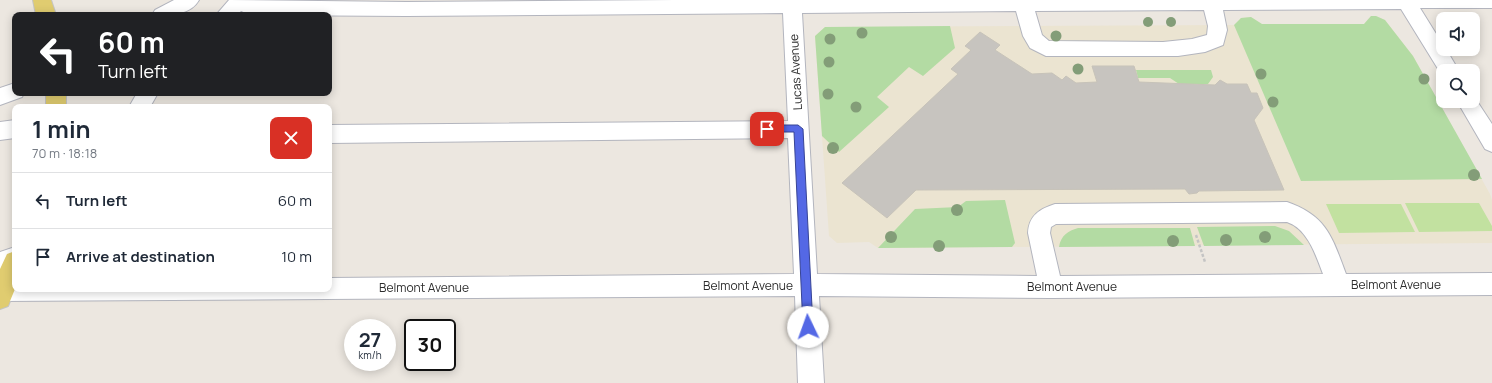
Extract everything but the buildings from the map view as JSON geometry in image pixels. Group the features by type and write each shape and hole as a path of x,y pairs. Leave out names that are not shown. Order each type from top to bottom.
{"main road":[{"path":"42,0 45,12"},
{"path":"2,294 12,269"}],"street":[{"path":"168,12 190,0"},
{"path":"229,12 240,0 251,8 411,4 1023,4 1492,1"},
{"path":"1406,1 1445,64"},
{"name":"Lucas Avenue","path":"792,3 811,383"},
{"path":"1023,4 1033,36 1037,43 1046,48 1136,49 1189,47 1207,44 1216,40 1218,24 1211,3"},
{"path":"0,98 12,92"},
{"path":"1472,108 1489,132"},
{"path":"0,131 12,129"},
{"path":"332,134 798,129"},
{"path":"1051,287 1038,233 1039,226 1048,216 1055,214 1287,212 1302,216 1314,228 1339,285"},
{"path":"0,262 12,258"},
{"name":"Belmont Avenue","path":"332,290 806,285 1051,287 1492,284"},
{"name":"Belmont Avenue","path":"2,294 181,292"}],"path":[{"path":"1188,213 1213,286"}],"shaded area":[{"path":"1371,16 1376,16 1385,20 1413,56 1436,97 1436,108 1442,108 1490,194 1492,200 1492,243 878,248 869,242 837,243 829,236 815,36 825,27 1234,25 1241,18 1251,17 1262,24 1364,24"}],"green space":[{"path":"1371,16 1376,16 1385,20 1413,56 1436,97 1436,108 1442,108 1482,179 1301,181 1234,25 1241,18 1251,17 1262,24 1364,24"},
{"path":"950,26 955,48 923,76 909,67 877,97 889,107 839,152 822,136 815,36 825,27"},
{"path":"1136,70 1211,70 1213,77 1208,84 1179,84 1170,78 1138,78"},
{"path":"1005,200 1015,243 1012,247 878,248 915,209 958,207 966,201"},
{"path":"1405,203 1479,203 1492,226 1492,231 1419,232"},
{"path":"1326,204 1401,204 1415,232 1339,233"},
{"path":"1275,226 1289,231 1304,245 1204,246 1197,227"},
{"path":"1078,228 1190,228 1195,246 1059,247 1061,239 1066,234"}],"route":[{"path":"767,129 798,129 808,327"}]}
